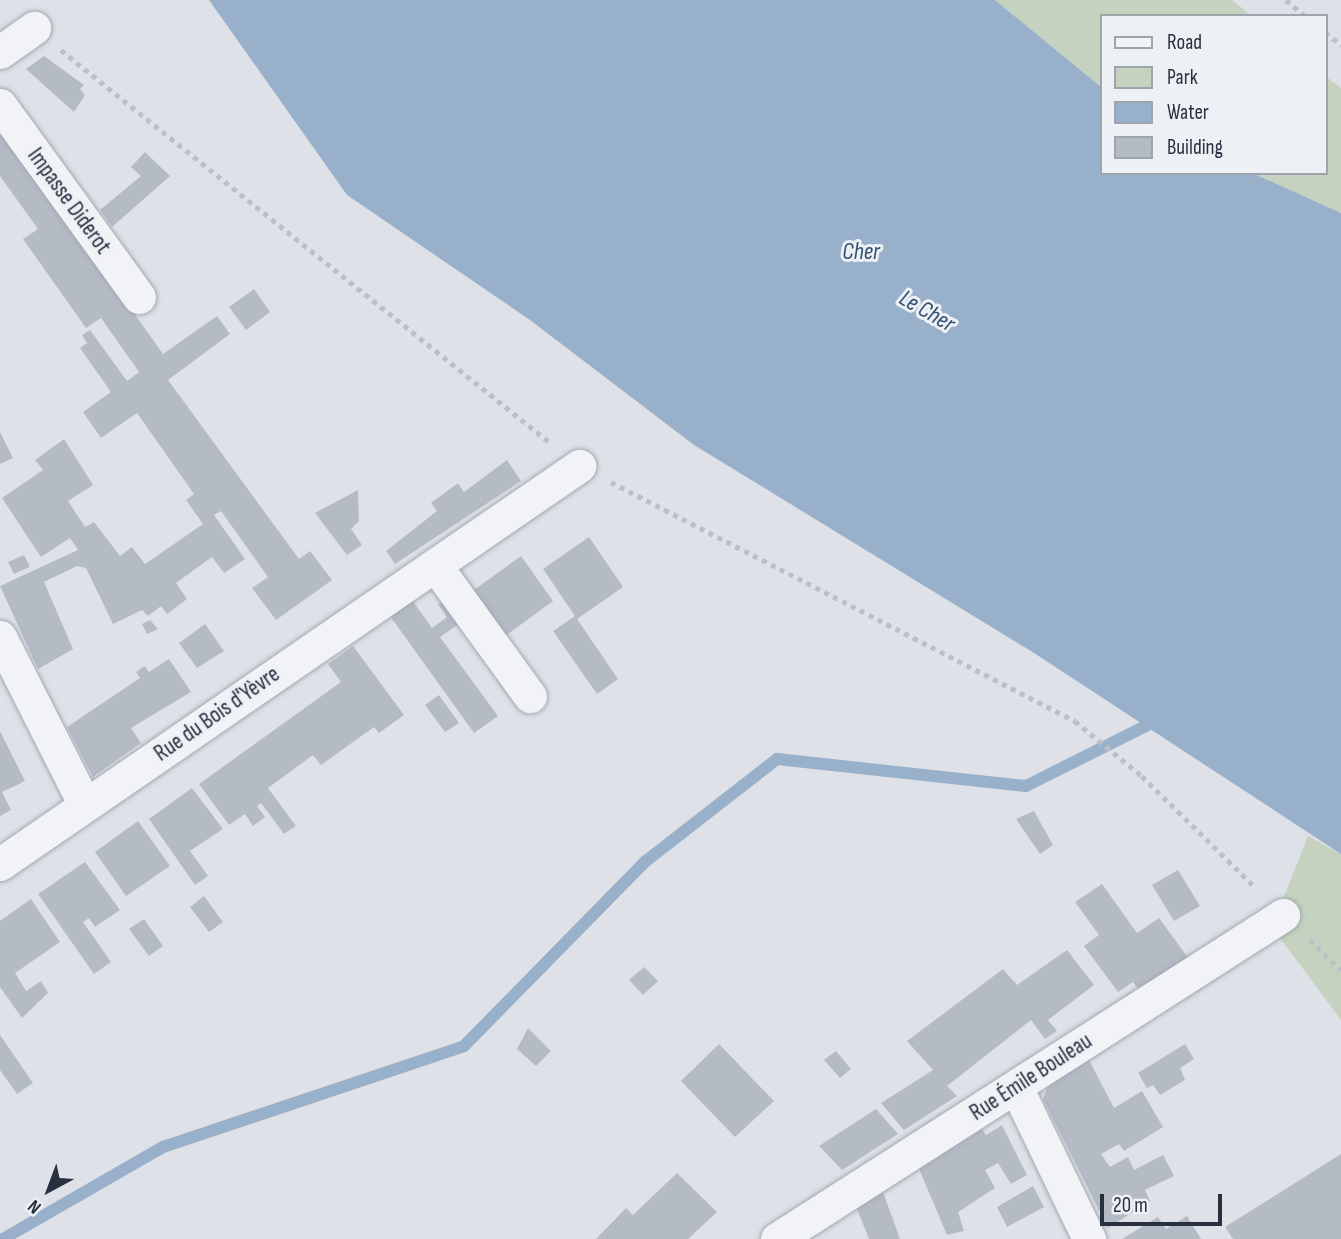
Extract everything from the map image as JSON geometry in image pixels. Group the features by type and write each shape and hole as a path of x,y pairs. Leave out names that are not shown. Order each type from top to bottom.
{"street":[{"path":"0,52 34,28"},
{"name":"Impasse Diderot","path":"0,105 139,297"},
{"name":"Rue du Bois d'Yèvre","path":"0,864 579,466"},
{"path":"435,565 530,696"},
{"path":"0,637 85,805"},
{"name":"Rue Émile Bouleau","path":"777,1239 1283,915"},
{"path":"1016,1087 1089,1239"}],"path":[{"path":"1286,0 1303,14"},
{"path":"34,28 579,466 1074,720 1142,776 1341,970"},
{"path":"1327,34 1341,45"}],"green space":[{"path":"995,0 1232,0 1250,14 1100,14 1100,86"},
{"path":"1327,78 1341,88 1341,213 1256,175 1327,175"},
{"path":"1308,836 1341,854 1341,1020 1272,927"}],"water":[{"name":"Cher","path":"209,0 995,0 1100,86 1100,175 1256,175 1341,213 1341,854 1034,653 694,445 530,320 347,195"}],"building":[{"path":"44,56 84,85 80,89 85,95 74,112 26,69"},
{"path":"0,124 163,354 217,316 230,334 168,380 299,559 310,551 332,580 276,620 252,588 268,577 221,511 214,515 245,559 224,573 212,557 176,583 187,599 167,614 161,606 148,616 142,610 113,624 86,568 77,566 44,582 73,649 38,669 0,586 78,550 70,538 41,557 2,498 43,470 35,460 64,439 93,485 68,501 85,527 94,522 120,556 132,547 145,564 203,524 186,500 194,494 137,413 101,438 83,412 111,392 80,348 87,343 82,335 90,330 127,381 139,372 101,318 86,328 23,239 38,229 0,176"},
{"path":"145,152 170,176 112,227 100,210 141,176 131,167"},
{"path":"254,289 270,312 246,330 229,307"},
{"path":"0,432 13,458 0,464"},
{"path":"507,460 521,481 395,564 386,551 437,511 431,503 458,483 464,492"},
{"path":"358,490 359,521 351,529 362,545 347,555 315,513"},
{"path":"589,537 623,587 577,619 618,679 597,694 553,631 575,616 543,569"},
{"path":"24,555 30,567 14,574 8,562"},
{"path":"521,556 553,601 497,642 464,597"},
{"path":"450,595 466,619 440,637 498,716 474,733 390,616 412,600 432,628 447,617 438,604"},
{"path":"150,620 158,629 147,634 142,624"},
{"path":"205,624 224,651 197,668 179,643"},
{"path":"353,646 404,715 379,733 374,727 321,765 313,755 268,788 296,826 284,834 261,803 257,806 265,817 253,826 245,814 229,825 199,784 341,682 328,664"},
{"path":"169,659 191,692 131,728 141,743 93,777 67,727 140,678 136,672 145,666 149,672"},
{"path":"439,695 459,723 445,732 425,705"},
{"path":"0,731 25,781 2,792 11,810 0,816"},
{"path":"192,788 223,829 190,851 208,876 195,885 149,819"},
{"path":"1034,811 1053,845 1040,854 1016,819"},
{"path":"138,821 170,866 126,896 95,852"},
{"path":"85,862 120,910 95,927 89,918 83,922 111,962 94,974 38,894"},
{"path":"1178,870 1200,906 1174,921 1152,885"},
{"path":"1102,884 1137,933 1159,918 1189,959 1139,990 1133,982 1118,992 1084,946 1099,935 1075,902"},
{"path":"204,896 223,922 209,932 190,907"},
{"path":"31,899 60,942 15,973 26,991 41,981 48,993 22,1018 0,987 0,921"},
{"path":"144,919 163,946 149,956 129,929"},
{"path":"1067,950 1094,985 1048,1020 1057,1031 1045,1039 1031,1020 947,1086 957,1096 904,1130 881,1103 933,1070 907,1041 1003,969 1017,985"},
{"path":"644,967 658,981 643,995 629,980"},
{"path":"528,1028 551,1051 536,1066 517,1049"},
{"path":"0,1035 33,1083 17,1094 0,1070"},
{"path":"719,1044 774,1101 735,1137 681,1081"},
{"path":"1185,1044 1194,1059 1180,1068 1185,1080 1160,1095 1153,1085 1147,1088 1138,1073"},
{"path":"836,1051 851,1069 840,1078 824,1060"},
{"path":"1089,1060 1114,1108 1142,1091 1163,1127 1124,1151 1119,1144 1101,1154 1110,1167 1128,1157 1134,1170 1163,1155 1174,1176 1145,1190 1150,1201 1108,1228 1043,1099 1048,1086"},
{"path":"876,1109 898,1134 842,1170 819,1146"},
{"path":"1002,1125 1027,1175 1011,1184 998,1163 985,1170 995,1188 958,1212 964,1231 947,1235 919,1169 982,1129 986,1135"},
{"path":"1341,1154 1341,1239 1233,1239 1225,1227"},
{"path":"677,1173 717,1212 688,1239 596,1239 626,1208 633,1215"},
{"path":"1033,1186 1044,1207 1007,1227 997,1207"},
{"path":"883,1192 900,1239 869,1239 857,1209"},
{"path":"1187,1216 1201,1239 1122,1239 1158,1217 1166,1229"}],"waterway":[{"path":"3,1239 163,1147 464,1046 646,861 777,759 1026,786 1158,720"}],"water label":[{"name":"Le Cher","path":"927,311"}]}
